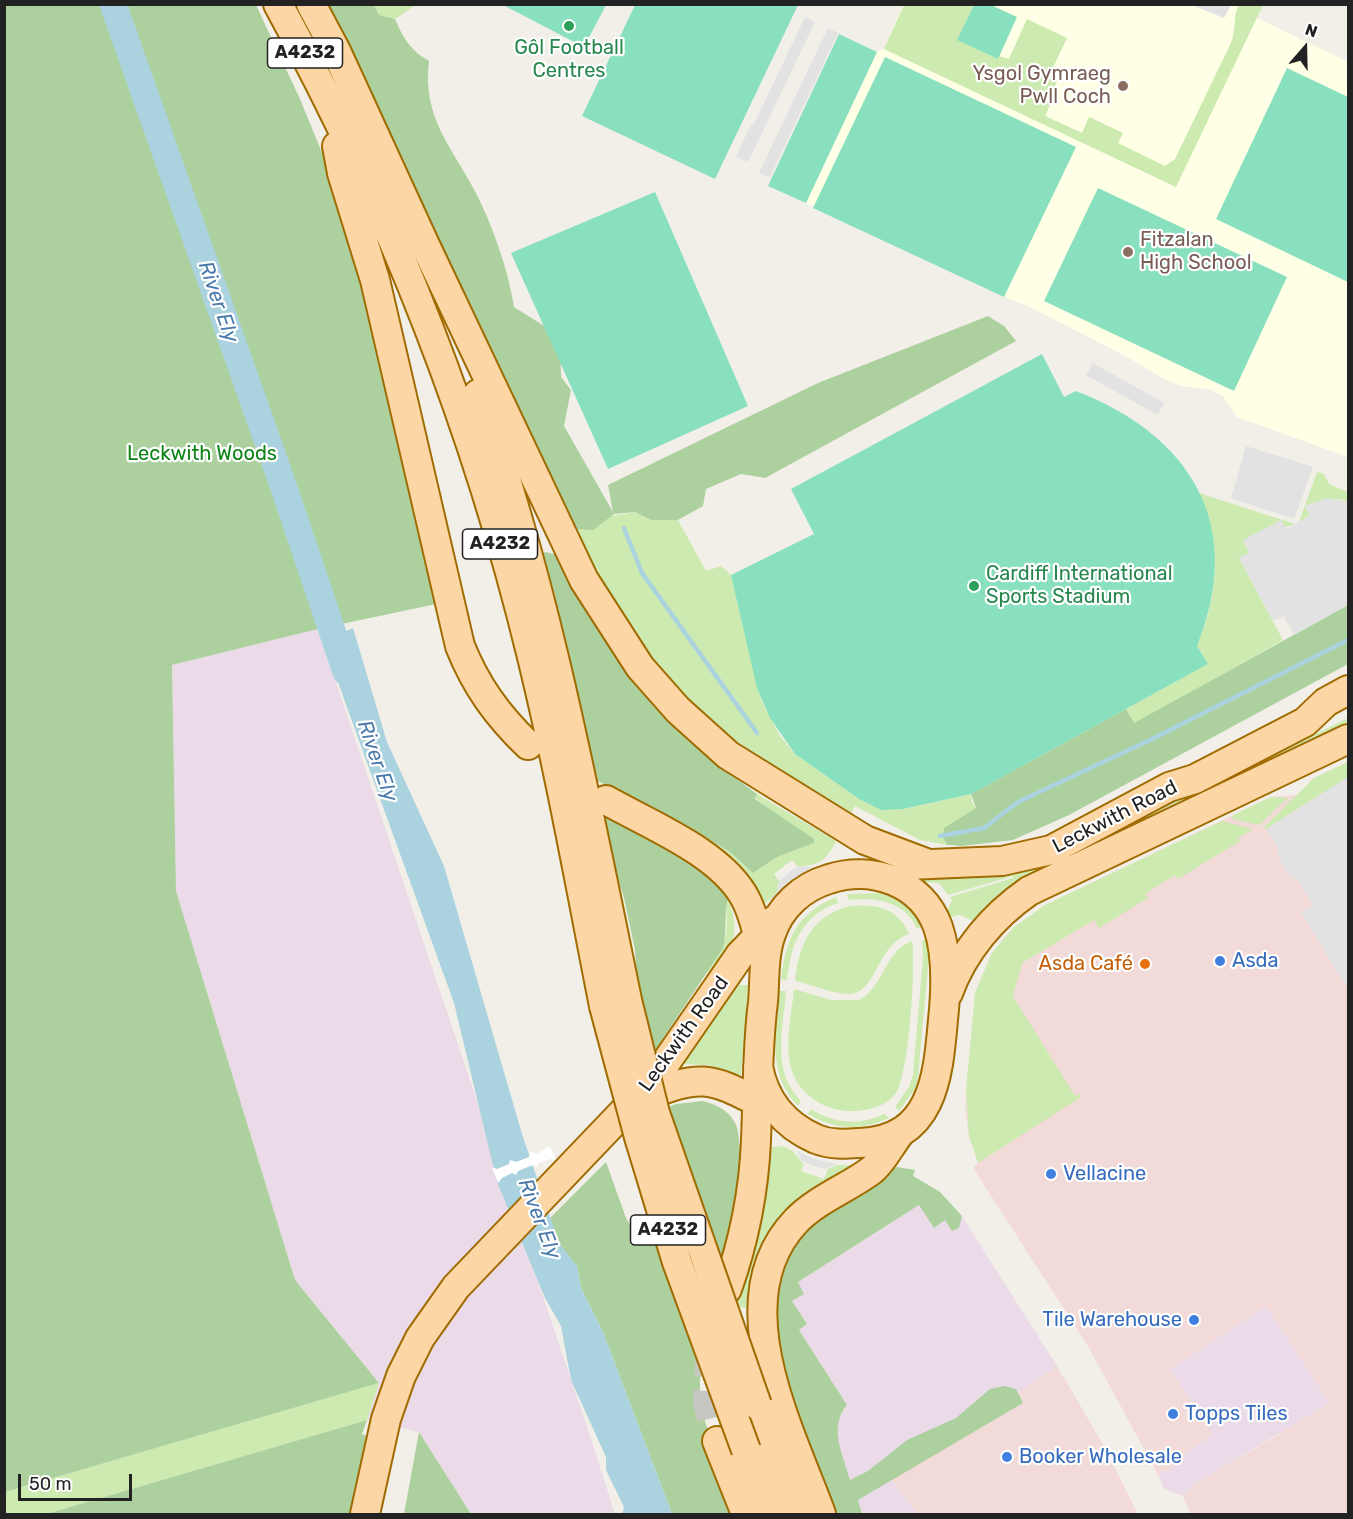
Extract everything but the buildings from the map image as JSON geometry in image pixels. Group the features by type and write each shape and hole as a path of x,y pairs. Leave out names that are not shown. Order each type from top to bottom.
{"main road":[{"name":"A4232","path":"278,4 330,103 375,200 424,318 464,430 500,543 531,656 616,1003 797,1515"},
{"name":"A4232","path":"311,4 336,51 425,245 490,429 531,566 568,711 639,1137 677,1262 771,1515"},
{"path":"330,103 342,173 375,280 460,646 486,698 528,745"},
{"path":"425,245 584,580 640,667 710,741 767,781 865,840 926,863"},
{"name":"Leckwith Road","path":"365,1515 386,1419 401,1376 420,1338 456,1287 634,1101 673,1053 740,955 762,949 781,913 806,889 828,879 891,867 926,863 1002,861 1051,850 1169,787 1195,779 1305,722 1326,702 1348,690"},
{"name":"Leckwith Road","path":"944,1006 949,990 968,953 996,919 1029,891 1348,739"},
{"path":"606,800 695,850 728,874 747,900 762,949 758,1066 769,1108 756,1141 741,1246 727,1289"},
{"path":"821,1515 767,1360 762,1321 766,1277 775,1252 798,1219 873,1169 900,1133 915,1118 932,1093 939,1063 944,1006 944,962 938,927 925,904 865,840"},
{"path":"859,873 892,879 911,890"},
{"name":"Leckwith Road","path":"634,1101 672,1085 701,1080 726,1086 769,1108 806,1135 838,1145 876,1141 900,1133"},
{"path":"717,1441 746,1515"}],"shaded area":[{"name":"Fitzalan High School","path":"904,5 1263,5 1257,18 1348,62 1348,457 1237,417 1223,396 1208,389 1181,386 1166,380 1131,359 1028,306 1004,297 806,203 877,52 884,49 1176,187 1180,178 1116,146 1122,133 1090,117 1082,133 1045,116 1052,100 893,27"},
{"path":"1192,5 1231,5 1224,18"},
{"path":"805,17 815,22 748,162 736,157 751,124 754,124"},
{"path":"828,28 838,33 770,177 759,173"},
{"path":"1093,363 1164,403 1158,415 1086,375"},
{"path":"1246,446 1313,467 1294,519 1231,498"},
{"path":"1327,498 1348,502 1348,605 1294,635 1284,616 1273,621 1239,558 1249,553 1243,540 1281,520 1287,529 1310,515 1305,506"},
{"path":"318,629 615,1514 471,1514 419,1432 367,1420 379,1383 295,1280 176,891 172,665"},
{"path":"1348,762 1348,1512 1342,1514 1190,1514 1183,1496 1194,1484 1283,1432 1213,1434 1176,1460 1179,1464 1158,1475 1088,1346 973,1168 978,1163 969,1136 965,1108 975,993 992,953 1003,939 1014,927 1045,905 1271,797 1297,795 1314,778"},
{"path":"1348,777 1348,989 1301,913 1313,906 1298,880 1291,878 1277,855 1278,848 1266,829"},
{"path":"797,866 812,867 776,894 779,881"},
{"path":"796,1150 812,1158 837,1164 824,1169 802,1162"},
{"path":"919,1205 945,1220 963,1218 1057,1366 890,1477 917,1514 862,1514 831,1432 847,1405 799,1330 807,1324 792,1301 804,1294 797,1283"},
{"path":"1266,1306 1330,1403 1194,1484 1183,1496 1164,1488 1158,1475 1178,1464 1176,1460 1213,1434 1170,1369"},
{"path":"1057,1366 1104,1446 1138,1514 917,1514 890,1477"}],"green space":[{"name":"Leckwith Woods","path":"5,5 256,5 300,99 369,267 441,603 318,629 172,665 176,891 295,1280 379,1383 5,1492"},
{"path":"311,5 374,5 379,15 395,19 408,43 429,61 428,81 434,116 488,220 504,263 514,307 560,336 561,377 571,390 564,426 613,512 608,485 818,383 988,316 1004,326 1016,341 765,478 741,474 706,489 703,506 678,520 651,520 635,512 614,514 593,530 577,529 567,524"},
{"path":"374,5 416,5 395,19 379,15"},
{"name":"Gôl Football Centres","path":"503,5 606,5 584,47"},
{"path":"635,5 798,5 715,179 582,116"},
{"path":"904,5 974,5 958,40 998,59 999,56 1009,59 1027,19 1067,38 1048,78 1057,82 1053,90 1056,91 1045,116 1082,133 1089,117 1123,133 1118,143 1165,166 1175,159 1230,45 1239,5 1263,5 1176,187 884,49"},
{"path":"974,5 991,5 1017,17 998,59 957,40"},
{"path":"839,34 877,52 806,203 768,186"},
{"path":"885,57 1076,147 1004,297 813,208"},
{"path":"1287,68 1348,97 1348,282 1216,219"},
{"path":"1098,188 1287,277 1234,391 1044,301"},
{"path":"655,192 748,406 608,469 511,253"},
{"name":"Cardiff International Sports Stadium","path":"1042,354 1064,397 1076,391 1117,410 1151,433 1178,460 1198,490 1211,524 1215,562 1211,602 1197,646 1208,664 971,794 903,809 881,810 859,799 795,754 770,718 757,688 731,575 814,534 791,489"},
{"path":"1317,472 1324,474 1329,484 1348,492 1348,502 1339,499 1305,506 1310,515 1299,522"},
{"path":"1199,493 1295,524 1243,541 1249,553 1239,558 1283,640 1134,724 1126,709 1208,664 1197,646 1210,607 1215,570 1214,551 1207,512"},
{"path":"635,512 651,520 678,520 706,571 721,566 731,575 762,702 780,736 795,754 859,799 903,809 971,794 972,803 976,808 943,837 947,845 920,840 855,806 851,814 798,783 748,749 724,731 679,690 658,667 633,633 567,524"},
{"path":"545,552 558,555 567,567 594,621 613,652 661,712 697,747 757,794 755,799 814,839 814,843 777,857 753,873 730,852 690,828 592,778 538,558"},
{"path":"1348,605 1348,664 1069,815 1013,840 962,846 947,845 943,837 944,828 976,808 971,794 1126,709 1134,723"},
{"path":"1348,718 1348,725 1020,880 995,898 973,921 960,915 950,917 947,911 952,900 950,897 1013,878 1013,876 948,895 939,883 925,882 922,876 1019,872 1059,859 1167,802 1195,794"},
{"path":"1348,762 1348,777 1266,829 1264,827 1314,778"},
{"path":"614,788 730,852 753,873 777,857 814,843 755,798 757,794 836,841 825,858 816,864 797,866 792,860 774,874 779,881 776,894 765,904"},
{"path":"1271,797 1288,798 1259,825 1232,819 1233,815"},
{"path":"601,809 687,858 703,870 728,898 723,948 652,1055 638,1000 635,950 624,898 604,835"},
{"path":"1222,821 1253,829 1238,838 1240,841 1178,879 1175,875 1145,894 1148,898 1099,928 1094,920 1022,963 1013,996 1075,1096 1079,1094 1081,1097 978,1163 969,1136 966,1090 975,993 992,953 1014,927 1045,905"},
{"path":"604,835 627,916 638,1000"},
{"path":"880,893 911,910 923,927 917,929 905,912 889,903 869,899 849,900 847,894"},
{"path":"836,897 838,903 815,915 800,933 791,955 787,980 781,979 786,952 795,929 811,911"},
{"path":"728,898 734,920 733,939 715,977 707,972 723,943 727,928"},
{"path":"850,906 877,907 892,913 899,918 909,934 890,948 866,986 859,992 836,993 795,981 800,955 809,933 826,917"},
{"path":"927,939 929,957 918,1076 915,1089 899,1111 895,1107 909,1087 913,1075 923,957 922,941"},
{"path":"912,941 913,972 908,1041 897,1091 884,1103 863,1110 845,1111 822,1104 804,1091 792,1070 789,1058 788,1041 794,989 831,1000 859,1000 868,994 896,952"},
{"path":"738,985 748,985 741,1076 708,1065 679,1064 723,997 728,999"},
{"path":"780,991 786,991 782,1063 792,1089 801,1101 798,1106 781,1080 777,1066 776,1037"},
{"path":"703,1101 718,1107 730,1116 737,1128 739,1145 746,1146 722,1278 666,1108 676,1104"},
{"path":"811,1109 829,1118 847,1122 875,1118 884,1114 889,1118 858,1127 838,1126 808,1114"},
{"path":"783,1146 793,1151 804,1165 801,1171 824,1179 828,1169 838,1165 855,1165 753,1310 732,1305 765,1148"},
{"path":"606,1162 626,1218 640,1242 660,1239 700,1351 700,1406 736,1514 672,1514 603,1332 581,1288 577,1266 559,1244 550,1218"},
{"path":"897,1167 915,1170 913,1176 940,1192 962,1216 959,1228 952,1231 945,1220 934,1228 919,1205 798,1282 804,1294 792,1301 807,1324 799,1330 847,1405 838,1423 838,1432 850,1480 868,1471 907,1440 956,1418 990,1389 1004,1386 1016,1389 1023,1403 858,1500 862,1514 830,1514 774,1354 775,1275 803,1228 887,1171"},
{"path":"379,1383 367,1420 46,1514 5,1514 5,1492"},
{"path":"367,1420 362,1434 366,1436 353,1514 46,1514"},
{"path":"419,1432 471,1514 404,1514"}],"water":[{"path":"353,628 387,742 444,866 522,1134 559,1243 577,1266 581,1288 603,1332 672,1514 622,1514 624,1507 606,1470 606,1457 571,1380 561,1326 545,1298 497,1182 454,1003 323,641"}],"pier":[{"path":"550,1146 556,1160 551,1159 539,1163 537,1167 533,1165 518,1171 516,1175 512,1173 498,1183 492,1167 497,1169 509,1164 510,1160 516,1162 529,1157 531,1151 536,1154"}],"waterway":[{"name":"River Ely","path":"113,4 283,485 346,672"},
{"path":"624,528 642,573 757,733"},
{"path":"940,836 984,828 1018,802 1150,740 1348,640"}],"tunnel":[{"path":"710,1349 707,1402 717,1441"}],"place":[{"name":"Gôl Football Centres","path":"569,26"},
{"name":"Ysgol Gymraeg Pwll Coch","path":"1123,86"},
{"name":"Fitzalan High School","path":"1128,252"},
{"name":"Cardiff International Sports Stadium","path":"974,586"},
{"name":"Asda","path":"1220,961"},
{"name":"Asda Café","path":"1145,964"},
{"name":"Vellacine","path":"1051,1174"},
{"name":"Tile Warehouse","path":"1194,1320"},
{"name":"Topps Tiles","path":"1173,1414"},
{"name":"Booker Wholesale","path":"1007,1457"}]}
